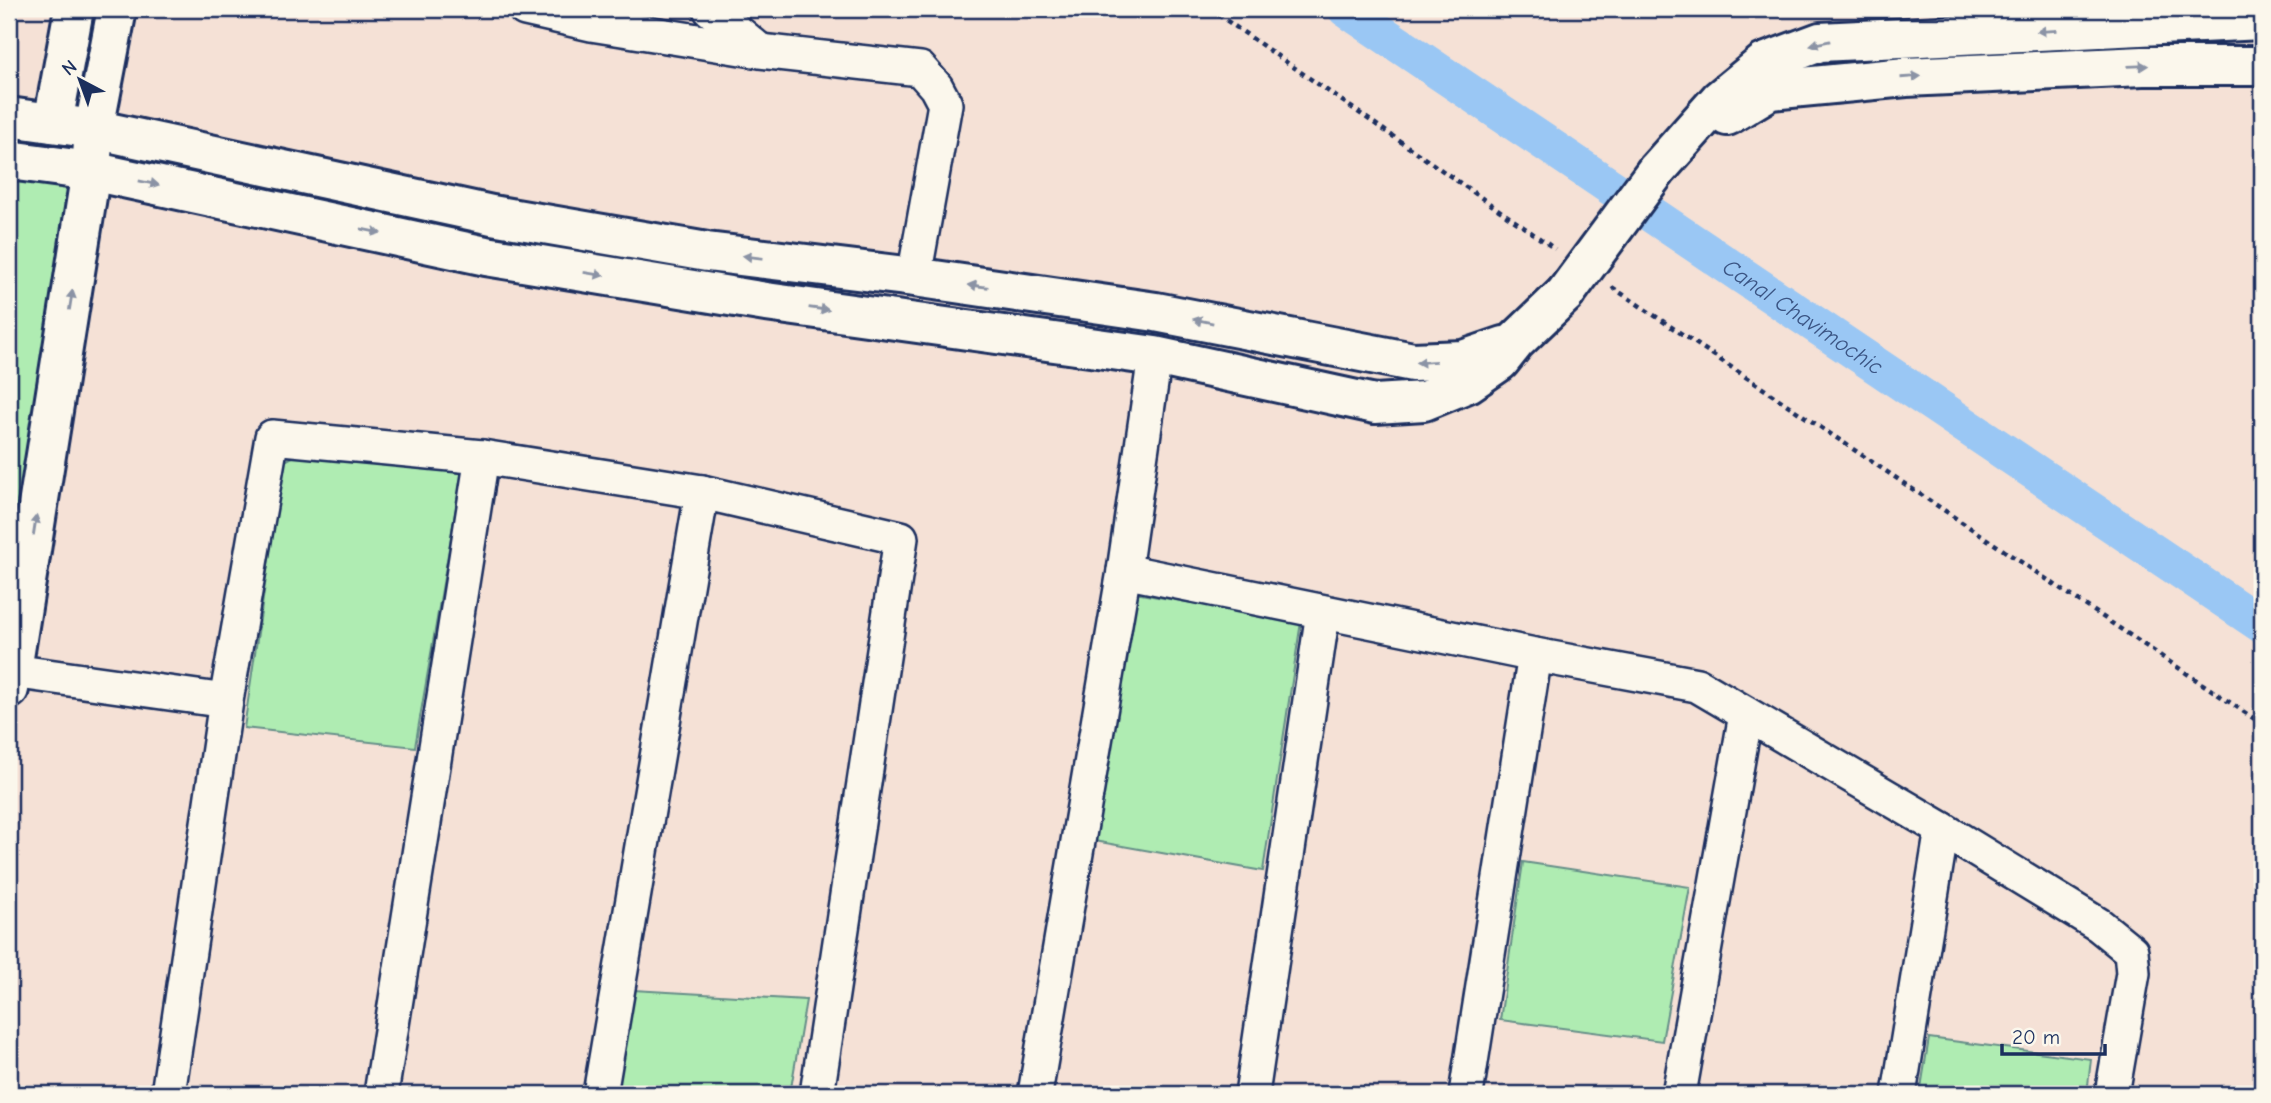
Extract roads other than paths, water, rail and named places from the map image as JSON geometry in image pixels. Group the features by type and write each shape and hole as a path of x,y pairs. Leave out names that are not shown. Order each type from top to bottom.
{"street":[{"path":"53,123 74,9"},
{"path":"117,9 94,129 91,171 10,680 226,701"},
{"path":"525,9 600,16 760,51 920,69 936,87 945,104 914,276"},
{"path":"710,9 760,51"},
{"path":"9,160 91,171 486,256 766,302 1154,356 1375,404 1424,401 1468,383 1500,361 1516,341 1565,294 1656,171 1719,100 1764,63 1820,41 2262,20"},
{"path":"1690,134 1770,90 1933,76 2143,66 2262,66"},
{"path":"9,117 94,129 492,215 707,252 914,276 1156,312 1413,362 1463,360 1490,353 1516,341"},
{"path":"1035,1094 1124,572 1154,356"},
{"path":"168,1094 226,701 272,437 482,457 702,492 901,538 817,1094"},
{"path":"381,1094 482,457"},
{"path":"600,1094 702,492"},
{"path":"1124,572 1697,685 2099,925 2131,951 2133,973 2112,1094"},
{"path":"1252,1094 1323,612"},
{"path":"1466,1094 1535,655"},
{"path":"1679,1094 1746,714"},
{"path":"1899,1094 1942,829"}],"waterway":[{"name":"Canal Chavimochic","path":"1346,9 2262,625"}]}
